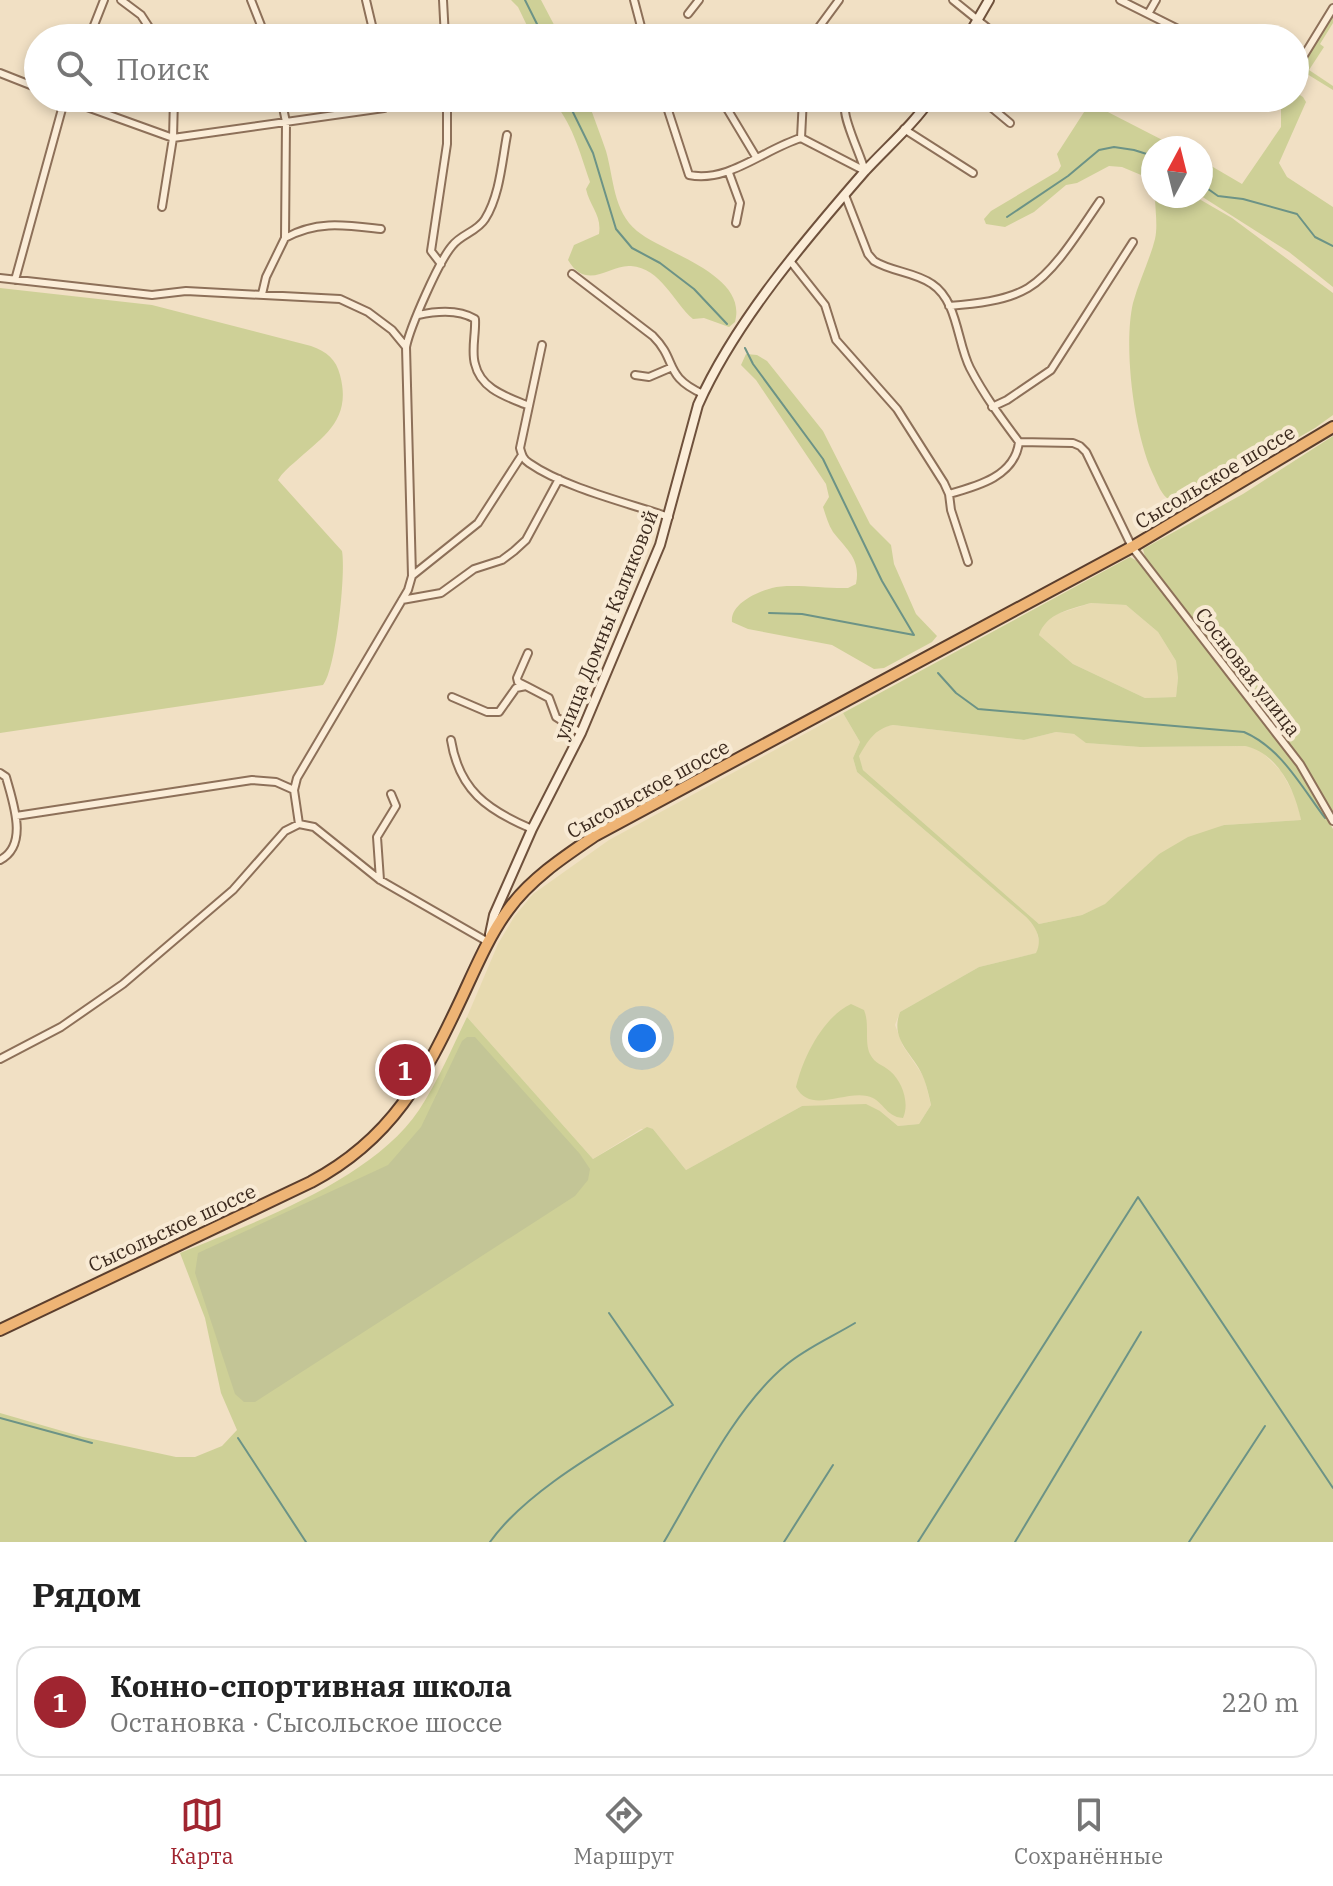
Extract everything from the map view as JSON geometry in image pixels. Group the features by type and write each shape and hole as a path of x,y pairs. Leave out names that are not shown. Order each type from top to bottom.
{"highway":[{"name":"Сысольское шоссе","path":"0,1330 311,1182 366,1147 408,1097 448,1027 488,942 508,909 550,867 596,835 1132,547 1333,427"}],"main road":[{"path":"975,24 989,0"},
{"name":"улица Домны Каликовой","path":"488,942 494,915 532,829 581,733 627,627 669,517 703,394 762,299 865,171 919,112"}],"street":[{"path":"95,24 104,0"},
{"path":"121,0 141,15 147,24"},
{"path":"251,0 260,24"},
{"path":"366,0 372,24"},
{"path":"443,0 444,24"},
{"path":"634,0 640,24"},
{"path":"688,14 699,0"},
{"path":"821,24 839,0"},
{"path":"953,0 984,24"},
{"path":"1120,0 1168,24"},
{"path":"1148,14 1156,0"},
{"path":"1309,47 1333,8"},
{"path":"0,73 24,82"},
{"path":"15,280 60,112"},
{"path":"102,112 173,138 356,112"},
{"path":"162,207 173,138 174,112"},
{"path":"262,294 266,277 285,238 284,112"},
{"path":"441,264 431,251 447,144 447,112"},
{"path":"669,112 689,175 699,177 729,173 756,157 801,138"},
{"path":"729,112 756,157"},
{"path":"801,138 802,112"},
{"path":"845,112 865,171"},
{"path":"997,112 1010,123"},
{"path":"904,129 973,173"},
{"path":"299,824 294,790 297,778 402,600 412,576 406,347 409,330 450,248 486,218 496,191 507,135"},
{"path":"801,138 865,171"},
{"path":"729,173 740,203 736,223"},
{"path":"845,195 868,254 874,261 934,285 949,306 968,365 992,407 1019,442 1018,451 996,478 949,494"},
{"path":"949,306 1010,296 1027,289 1043,277 1100,201"},
{"path":"285,238 314,225 381,229"},
{"path":"992,407 1051,370 1133,242"},
{"path":"791,262 825,305 836,340 897,409 949,494 968,562"},
{"path":"572,274 662,344 670,368 681,381 703,394"},
{"path":"0,278 152,295 186,291 340,299 368,312 392,330 406,347"},
{"path":"418,315 446,311 471,315 475,319 474,363 484,382 495,392 529,406"},
{"path":"542,345 520,448 527,462 559,479 669,517"},
{"path":"635,375 649,377 670,368"},
{"name":"Сосновая улица","path":"1019,442 1080,446 1086,452 1132,547 1300,764 1333,821"},
{"path":"412,576 478,523 522,455"},
{"path":"402,600 441,593 474,569 502,560 514,551 526,540 559,479"},
{"path":"528,653 518,682 549,698 556,717 581,733"},
{"path":"452,697 487,712 499,712 516,688 526,686"},
{"path":"451,740 466,786 498,811 532,829"},
{"path":"0,773 6,777 16,816 15,847 10,855 0,860"},
{"path":"16,816 252,780 276,782 294,790"},
{"path":"380,880 377,837 396,806 391,794"},
{"path":"0,1059 61,1027 123,984 233,890 285,831 299,824 314,827 380,880 488,942"}],"shaded area":[{"path":"1091,603 1126,605 1158,632 1176,661 1176,697 1145,698 1073,664 1039,635 1042,625 1057,614"},
{"path":"843,713 860,742 853,758 857,772 1026,917 1036,928 1040,946 1037,953 979,967 900,1012 895,1025 903,1046 924,1077 931,1105 919,1124 898,1126 880,1111 802,1106 686,1170 653,1129 641,1129 593,1159 467,1017 498,944 533,894 609,840"},
{"path":"893,725 1024,740 1056,732 1074,734 1087,743 1140,747 1245,746 1259,749 1281,771 1297,800 1301,820 1224,825 1159,854 1106,904 1082,915 1039,924 863,770 858,756 872,734 882,727"}],"green space":[{"path":"511,0 541,0 554,24 526,24"},
{"path":"1333,13 1333,23 1320,44 1324,47 1309,70 1309,52"},
{"path":"1309,70 1333,86 1333,90 1309,75"},
{"path":"561,112 592,112 623,214 637,231 650,240 717,278 736,305 735,322 729,327 704,318 693,319 659,279 641,268 623,266 591,275 575,269 568,260 574,245 599,234 599,221 586,189 590,182"},
{"path":"1084,112 1108,112 1155,136 1141,136 1141,175 1122,167 1109,166 1077,183 1066,185 1034,212 1005,227 986,224 984,219 991,211 1058,171 1061,166 1057,154"},
{"path":"1281,112 1302,112 1279,163 1287,177 1333,207 1333,287 1289,252 1213,204 1213,167 1242,184 1281,127"},
{"path":"1213,207 1333,293 1333,415 1184,503 1167,498 1152,472 1140,435 1132,389 1130,321 1135,295 1155,239 1155,208"},
{"path":"0,288 152,305 311,346 333,360 343,391 339,415 325,435 278,480 342,551 339,621 332,661 323,685 0,733"},
{"path":"746,354 757,355 767,361 823,431 870,524 891,545 894,564 916,614 937,636 932,642 884,668 874,669 832,645 748,629 732,622 740,604 766,590 789,586 848,588 856,584 857,575 852,555 833,532 826,517 823,507 829,497 826,484 756,380 741,365"},
{"path":"1333,436 1333,813 1303,762 1163,581 1145,557 1143,549 1243,494"},
{"path":"1130,557 1139,562 1296,766 1333,829 1333,1542 0,1542 0,1413 83,1437 176,1457 195,1457 222,1446 237,1430 221,1393 205,1318 180,1253 311,1196 373,1157 399,1135 419,1110 467,1017 593,1159 647,1127 653,1129 686,1170 802,1106 866,1104 898,1126 919,1124 931,1105 920,1070 900,1040 900,1012 979,967 1036,953 1039,938 1026,917 857,772 853,758 860,742 843,713","holes":["1091,603 1126,605 1158,632 1176,661 1176,697 1145,698 1073,664 1039,635 1053,617","893,725 1024,740 1056,732 1074,734 1086,743 1140,747 1245,746 1267,756 1283,774 1301,820 1224,825 1188,837 1159,854 1105,904 1082,915 1039,924 863,770 859,756 865,745 876,733"]},
{"path":"851,1004 864,1010 868,1049 872,1057 894,1075 901,1086 906,1106 903,1118 892,1115 867,1096 810,1099 796,1087 815,1040 831,1019"},
{"path":"475,1037 580,1154 590,1169 588,1180 575,1196 255,1402 244,1402 235,1394 195,1273 198,1253 388,1165 421,1127 462,1041"}],"waterway":[{"path":"525,0 537,24"},
{"path":"573,112 593,153 616,229 632,248 660,263 694,289 727,324"},
{"path":"1007,217 1068,176 1099,150 1114,147 1141,152"},
{"path":"1213,192 1297,214 1315,237 1333,246"},
{"path":"745,348 753,364 823,459 882,581 914,635"},
{"path":"769,613 802,614 914,635"},
{"path":"938,673 956,693 978,709 1244,732 1280,758 1325,818"},
{"path":"918,1542 1138,1197 1333,1488"},
{"path":"490,1542 507,1522 550,1484 673,1405 609,1313"},
{"path":"664,1542 750,1402 786,1365 855,1323"},
{"path":"1015,1542 1141,1332"},
{"path":"0,1418 92,1443"},
{"path":"1189,1542 1265,1426"},
{"path":"238,1438 306,1542"},
{"path":"784,1542 833,1465"}],"place":[{"name":"Конно-спортивная школа","path":"405,1070"}]}
